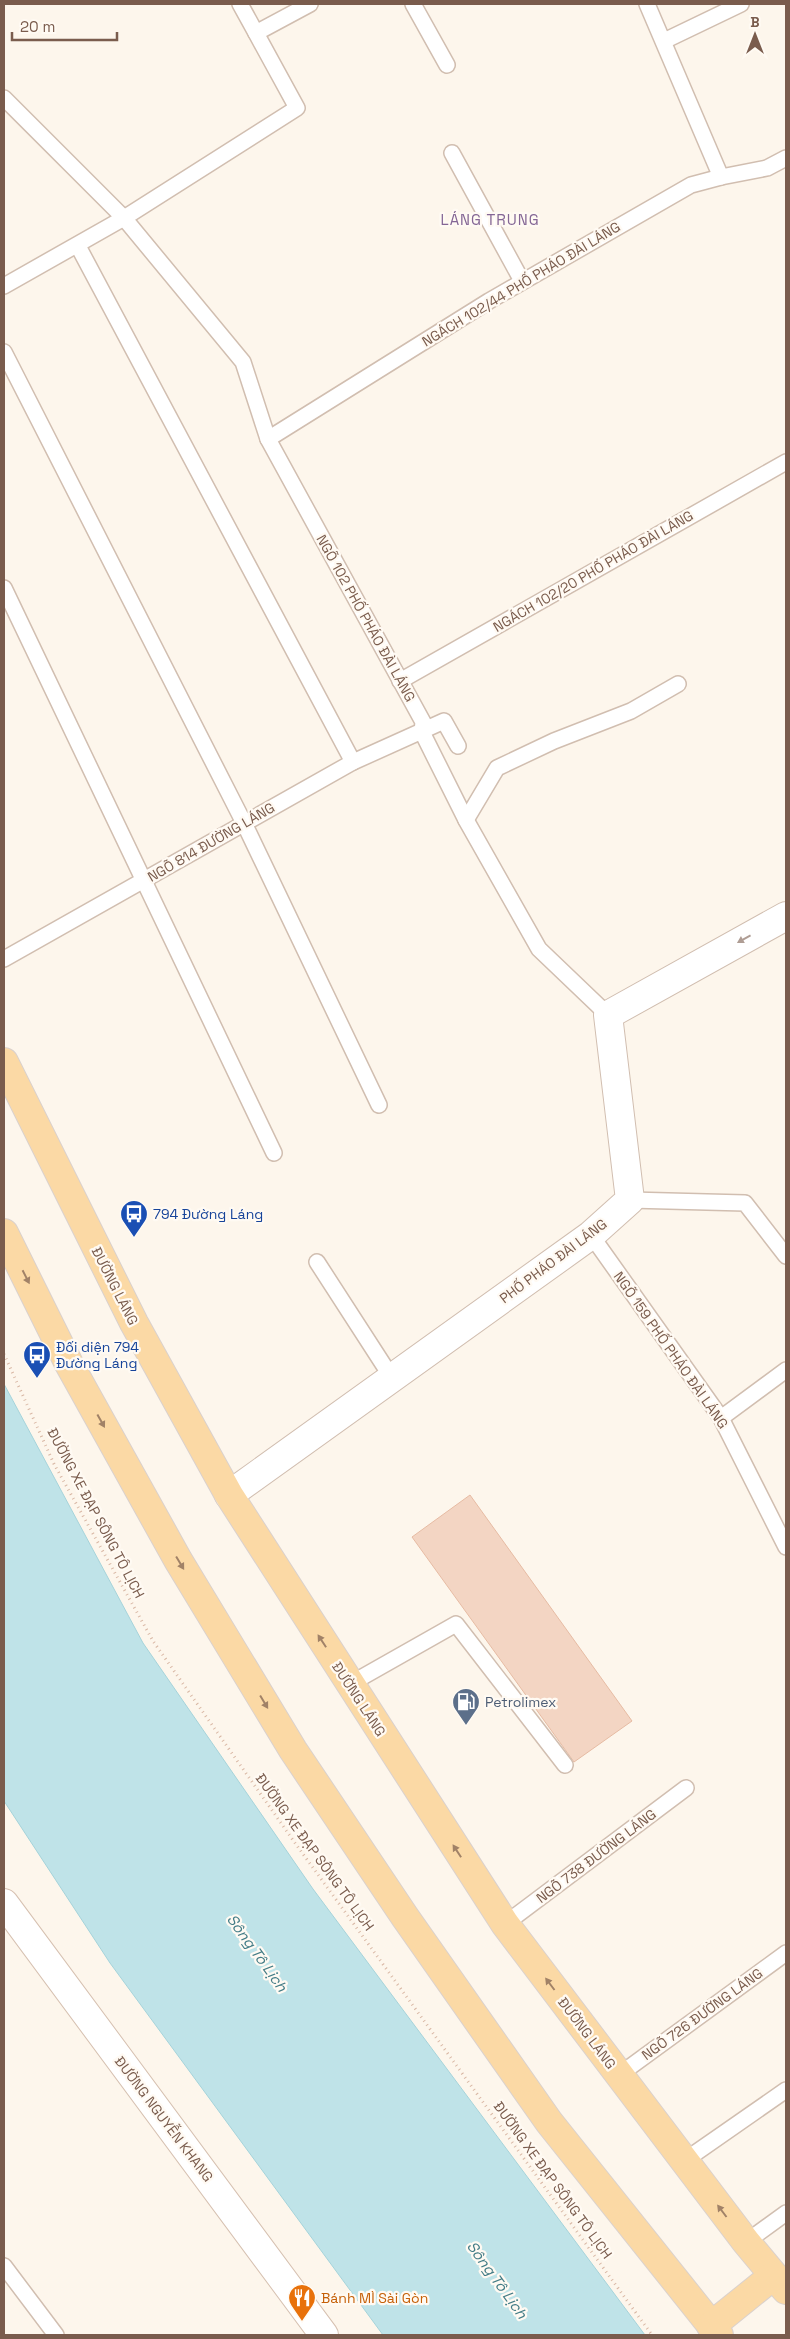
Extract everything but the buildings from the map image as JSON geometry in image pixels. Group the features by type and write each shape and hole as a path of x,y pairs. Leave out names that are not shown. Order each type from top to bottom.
{"main road":[{"name":"ĐƯỜNG LÁNG","path":"4,1062 134,1323 229,1495 506,1924 684,2161 780,2283"},
{"path":"4,1233 69,1364 178,1560 293,1750 405,1917 549,2122 715,2330 780,2283"}],"street":[{"path":"630,1200 608,1015 786,916"},
{"name":"PHỐ PHÁO ĐÀI LÁNG","path":"229,1495 591,1235 630,1200"},
{"name":"ĐƯỜNG NGUYỄN KHANG","path":"6,1911 324,2335"}],"lane":[{"path":"4,286 78,246 297,108 240,4"},
{"path":"256,33 310,4"},
{"path":"413,4 448,65"},
{"path":"647,4 721,176"},
{"path":"664,41 740,4"},
{"name":"NGÕ 102 PHỐ PHÁO ĐÀI LÁNG","path":"4,98 124,218 243,362 268,439 423,722 422,732 466,820 539,949 608,1015"},
{"path":"452,153 522,281"},
{"name":"NGÁCH 102/44 PHỐ PHÁO ĐÀI LÁNG","path":"268,439 522,281 691,185 721,176 767,168 786,158"},
{"path":"78,246 353,762"},
{"path":"4,352 244,823 379,1105"},
{"name":"NGÁCH 102/20 PHỐ PHÁO ĐÀI LÁNG","path":"400,681 786,462"},
{"path":"4,588 274,1153"},
{"path":"466,820 497,768 554,742 631,711 678,684"},
{"name":"NGÕ 814 ĐƯỜNG LÁNG","path":"4,959 353,762 444,721 458,746"},
{"path":"630,1200 745,1203 786,1256"},
{"name":"NGÕ 159 PHỐ PHÁO ĐÀI LÁNG","path":"591,1235 721,1418 786,1547"},
{"path":"317,1262 392,1378"},
{"path":"721,1418 786,1370"},
{"path":"350,1684 456,1624 564,1765"},
{"name":"NGÕ 738 ĐƯỜNG LÁNG","path":"506,1924 686,1788"},
{"name":"NGÕ 726 ĐƯỜNG LÁNG","path":"619,2075 786,1953"},
{"path":"684,2161 786,2090"},
{"path":"746,2242 786,2213"},
{"path":"4,2266 56,2335"}],"path":[{"name":"ĐƯỜNG XE ĐẠP SÔNG TÔ LỊCH","path":"4,1354 54,1464 153,1641 295,1844 652,2335"}],"water":[{"name":"Sông Tô Lịch","path":"4,1384 143,1643 313,1889 645,2335 383,2335 110,1963 4,1801"}],"place":[{"name":"794 Đường Láng","path":"134,1238"},
{"name":"Đối diện 794 Đường Láng","path":"37,1379"},
{"name":"Petrolimex","path":"466,1726"},
{"name":"Bánh MÌ Sài Gòn","path":"302,2322"}],"district":[{"name":"LÁNG TRUNG","path":"490,220"}]}
